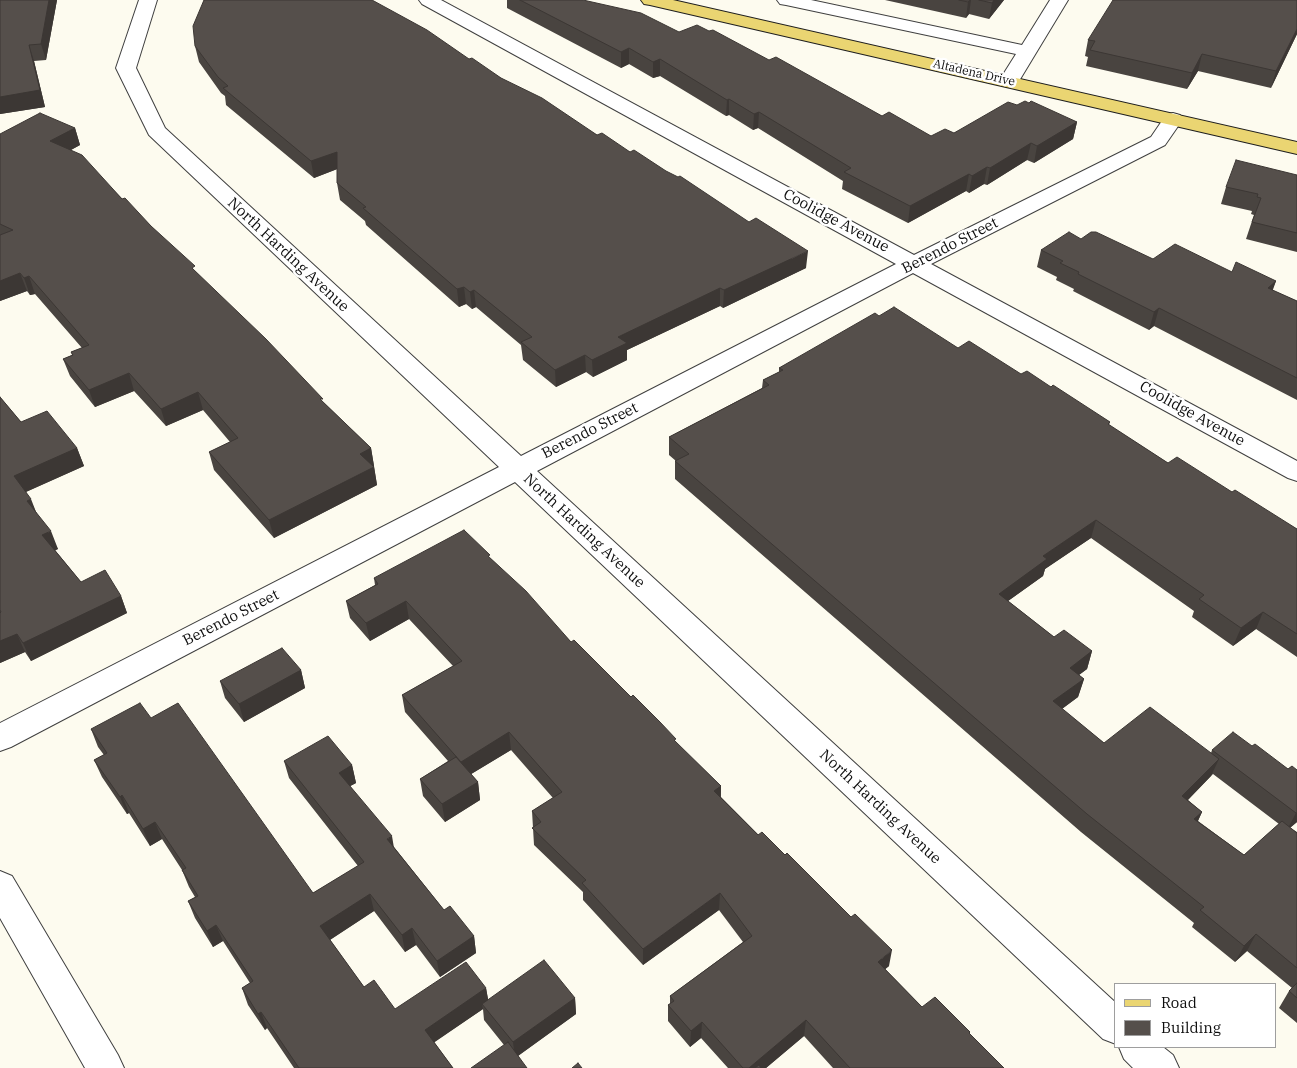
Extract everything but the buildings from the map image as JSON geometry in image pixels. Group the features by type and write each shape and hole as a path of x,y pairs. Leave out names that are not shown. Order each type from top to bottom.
{"main road":[{"name":"Altadena Drive","path":"650,0 1009,80 1297,148"}],"street":[{"name":"North Harding Avenue","path":"148,0 126,68 156,131 1114,1025"},
{"name":"Coolidge Avenue","path":"428,0 1297,472"},
{"path":"786,0 1026,51"},
{"path":"1009,80 1059,0"},
{"name":"Berendo Street","path":"0,738 915,263 1158,140 1173,119"},
{"path":"0,886 105,1068"},
{"path":"1138,1048 1160,1068"}]}
